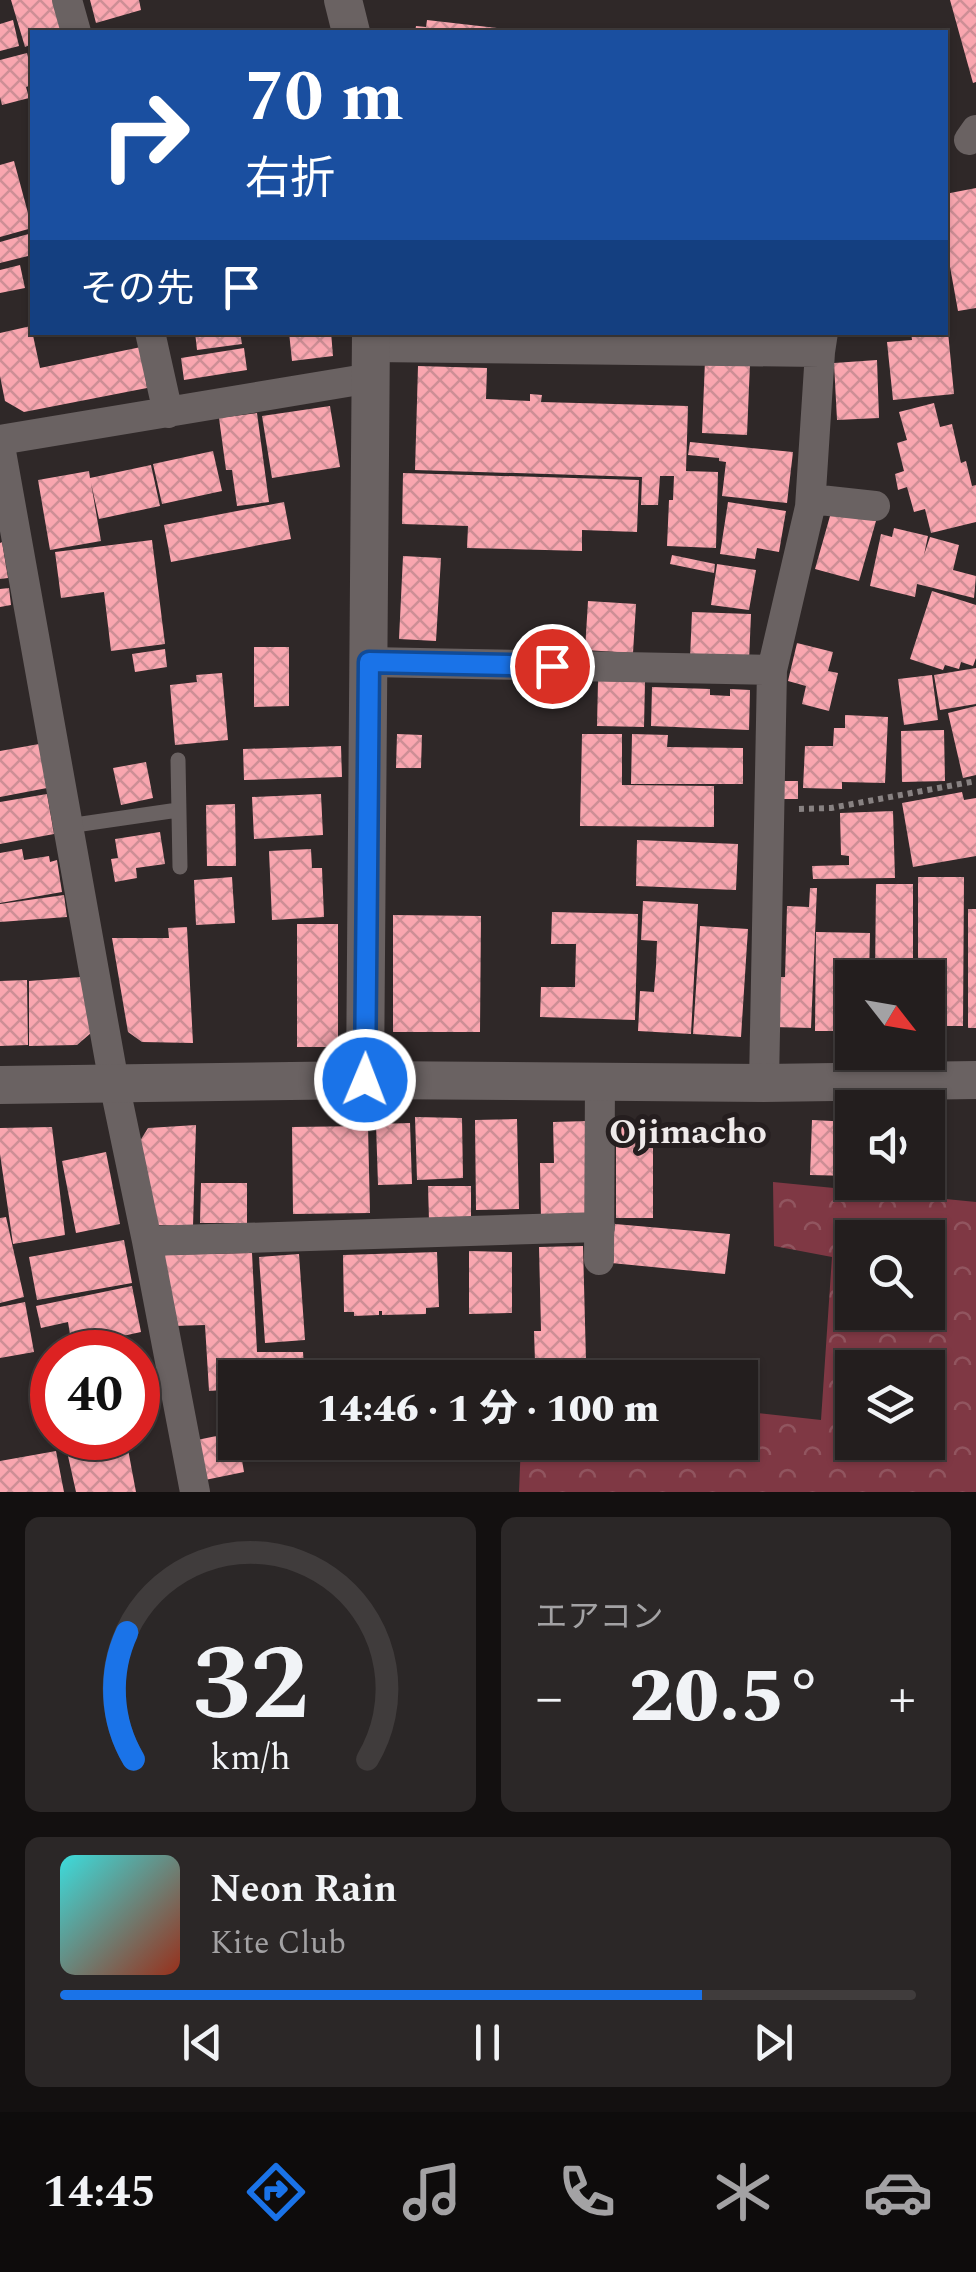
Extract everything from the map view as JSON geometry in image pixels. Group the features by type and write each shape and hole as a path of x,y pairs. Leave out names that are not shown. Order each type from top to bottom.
{"street":[{"path":"67,0 75,30"},
{"path":"342,0 351,30"},
{"path":"151,335 168,413"},
{"path":"195,1492 114,1082 0,443 168,413 371,353 822,342 811,499 772,670 764,1082"},
{"path":"365,1080 371,353"},
{"path":"811,499 876,506"},
{"path":"369,662 772,670"},
{"path":"0,1085 365,1080 976,1080"},
{"path":"600,1081 600,1260"},
{"path":"147,1240 600,1227"}],"lane":[{"path":"178,760 180,868"},
{"path":"68,826 178,810"}],"path":[{"path":"768,810 831,808 976,781"}],"green space":[{"path":"773,1182 835,1188 835,1200 976,1202 976,1492 519,1492 520,1460 758,1460 758,1413 821,1420 832,1257 774,1246"}],"building":[{"path":"11,0 54,0 63,30 30,30 30,45 25,47"},
{"path":"90,0 139,0 141,10 96,23"},
{"path":"950,0 976,0 973,83"},
{"path":"13,20 19,46 0,51 0,24"},
{"path":"427,20 514,30 415,30 416,26 426,27"},
{"path":"27,53 29,98 2,105 0,60"},
{"path":"14,161 30,229 0,237 0,165"},
{"path":"976,188 976,308 958,311 948,256 948,193"},
{"path":"30,234 30,256 0,263 0,242"},
{"path":"20,265 25,288 0,293 0,270"},
{"path":"30,326 40,368 141,347 147,388 24,412 5,401 0,376 0,333"},
{"path":"948,332 954,394 893,400 887,342 912,340 911,335"},
{"path":"195,335 240,335 242,344 197,350"},
{"path":"289,335 331,335 333,356 292,361"},
{"path":"244,348 247,370 184,380 181,358"},
{"path":"877,360 879,418 837,420 834,363"},
{"path":"705,361 750,363 747,435 702,433"},
{"path":"418,366 487,368 486,399 530,401 530,394 542,395 541,402 688,406 686,471 718,472 716,548 667,546 674,476 660,476 658,505 641,505 642,477 415,470"},
{"path":"934,403 940,427 952,424 961,463 966,461 972,486 976,485 976,522 931,533 925,509 914,512 907,487 898,490 895,474 904,471 897,443 907,440 899,412"},
{"path":"330,406 340,467 272,478 262,416"},
{"path":"257,413 269,502 237,506 232,470 226,470 219,418"},
{"path":"690,442 793,452 787,503 722,496 726,462 688,455"},
{"path":"213,451 222,491 162,504 153,464"},
{"path":"151,465 160,506 99,519 91,483 101,541 50,550 38,480 89,471 90,478"},
{"path":"403,473 639,480 637,532 582,530 582,551 467,548 468,526 402,524"},
{"path":"284,502 291,539 171,562 164,525"},
{"path":"728,502 786,511 779,552 757,548 755,559 720,554"},
{"path":"832,509 876,521 859,581 815,569"},
{"path":"894,528 928,536 924,555 930,537 959,545 953,570 976,576 974,598 917,584 915,597 870,586 881,534 892,537"},
{"path":"152,540 165,644 111,651 104,592 61,598 55,552"},
{"path":"0,543 8,578 0,579"},
{"path":"672,555 715,564 714,573 670,564"},
{"path":"403,556 441,558 436,641 399,639"},
{"path":"717,564 756,570 749,610 711,605"},
{"path":"9,588 11,605 0,607 0,589"},
{"path":"932,591 976,605 973,666 961,662 959,669 945,665 943,670 910,659"},
{"path":"588,601 636,604 633,653 585,650"},
{"path":"692,612 751,614 749,661 690,659"},
{"path":"797,643 833,652 828,671 838,673 829,711 802,704 806,686 788,681"},
{"path":"254,647 289,647 289,706 254,707"},
{"path":"165,649 167,667 135,672 132,654"},
{"path":"976,668 976,704 940,710 934,675"},
{"path":"222,673 228,740 175,745 170,685 197,682 196,675"},
{"path":"932,675 938,720 904,725 898,679"},
{"path":"598,681 645,682 644,727 597,726"},
{"path":"652,687 710,689 710,695 730,696 730,689 750,690 749,730 651,726"},
{"path":"976,706 976,775 963,778 948,713"},
{"path":"845,715 888,717 885,783 842,782 842,789 803,788 805,746 833,746 834,728 845,728"},
{"path":"944,730 945,781 902,782 901,731"},
{"path":"397,734 422,735 421,768 396,768"},
{"path":"582,734 622,734 622,785 714,786 714,827 580,826"},
{"path":"632,734 668,735 667,747 743,748 743,784 631,784"},
{"path":"39,744 47,788 0,797 0,751"},
{"path":"341,746 342,777 244,780 243,749"},
{"path":"146,762 153,798 121,805 113,768"},
{"path":"777,781 798,781 798,799 776,799"},
{"path":"962,792 964,800 976,798 976,856 913,867 902,803"},
{"path":"47,794 54,834 0,844 0,802"},
{"path":"321,794 323,835 254,839 252,797"},
{"path":"235,804 236,866 207,866 206,805"},
{"path":"893,811 895,878 813,879 812,866 849,865 849,856 841,855 840,813"},
{"path":"160,832 165,864 136,868 137,878 115,882 111,859 118,858 115,839"},
{"path":"637,840 738,844 736,890 636,886"},
{"path":"22,849 24,860 49,856 50,862 57,860 62,892 0,903 0,853"},
{"path":"311,849 312,868 322,868 324,917 272,920 269,851"},
{"path":"232,877 235,923 196,925 194,880"},
{"path":"918,877 964,877 963,1026 945,1026 945,960 918,960"},
{"path":"876,884 913,884 913,960 875,960"},
{"path":"810,888 817,888 811,1028 773,1027 775,977 785,977 787,906 809,907"},
{"path":"64,895 67,917 0,922 0,904"},
{"path":"643,901 698,904 691,1034 638,1031 640,991 654,992 657,941 641,940"},
{"path":"968,909 976,909 976,1028 968,1028"},
{"path":"552,912 638,914 635,1020 540,1017 541,987 575,987 576,944 551,944"},
{"path":"393,915 481,916 480,1032 393,1032"},
{"path":"297,924 338,924 338,1038 327,1047 297,1047"},
{"path":"700,926 748,929 741,1037 693,1034"},
{"path":"187,927 193,1043 142,1042 128,1032 112,938 169,938 168,928"},
{"path":"816,932 870,933 869,960 835,960 835,1031 815,1031"},
{"path":"81,977 91,1033 77,1045 29,1046 29,981"},
{"path":"27,980 28,1045 0,1046 0,981"},
{"path":"415,1117 462,1118 463,1178 417,1180"},
{"path":"517,1119 519,1209 476,1210 475,1120"},
{"path":"812,1120 835,1121 835,1176 810,1175"},
{"path":"588,1121 590,1218 541,1219 540,1163 554,1163 553,1122"},
{"path":"410,1123 412,1184 378,1185 376,1124"},
{"path":"653,1124 653,1218 616,1218 616,1125"},
{"path":"196,1125 193,1226 154,1225 140,1141 148,1128"},
{"path":"368,1126 370,1213 293,1214 292,1127"},
{"path":"52,1127 65,1235 13,1244 0,1128"},
{"path":"106,1152 120,1224 76,1233 62,1161"},
{"path":"201,1183 247,1183 247,1223 200,1223"},
{"path":"428,1186 471,1186 471,1219 429,1221"},
{"path":"6,1217 24,1297 0,1303 0,1218"},
{"path":"615,1224 730,1234 725,1274 611,1263"},
{"path":"124,1240 132,1283 37,1300 29,1257"},
{"path":"583,1246 586,1360 535,1360 534,1331 541,1331 539,1247"},
{"path":"469,1251 512,1252 512,1313 469,1314"},
{"path":"437,1252 439,1307 426,1308 426,1314 382,1315 379,1311 379,1315 354,1316 354,1312 344,1312 343,1255"},
{"path":"252,1253 257,1352 303,1352 304,1360 218,1360 218,1390 209,1391 205,1325 174,1326 161,1255"},
{"path":"299,1254 305,1340 265,1343 259,1257"},
{"path":"132,1286 141,1330 69,1330 68,1322 41,1328 36,1306"},
{"path":"25,1302 30,1353 0,1358 0,1307"},
{"path":"218,1436 218,1460 242,1460 244,1472 205,1480 197,1440"},
{"path":"30,1456 30,1460 58,1460 64,1492 0,1492 0,1461"},
{"path":"69,1460 130,1460 136,1492 76,1492"}],"district":[{"name":"Ojimacho","path":"688,1131"}],"route":[{"path":"365,1080 369,662 552,666"}]}
